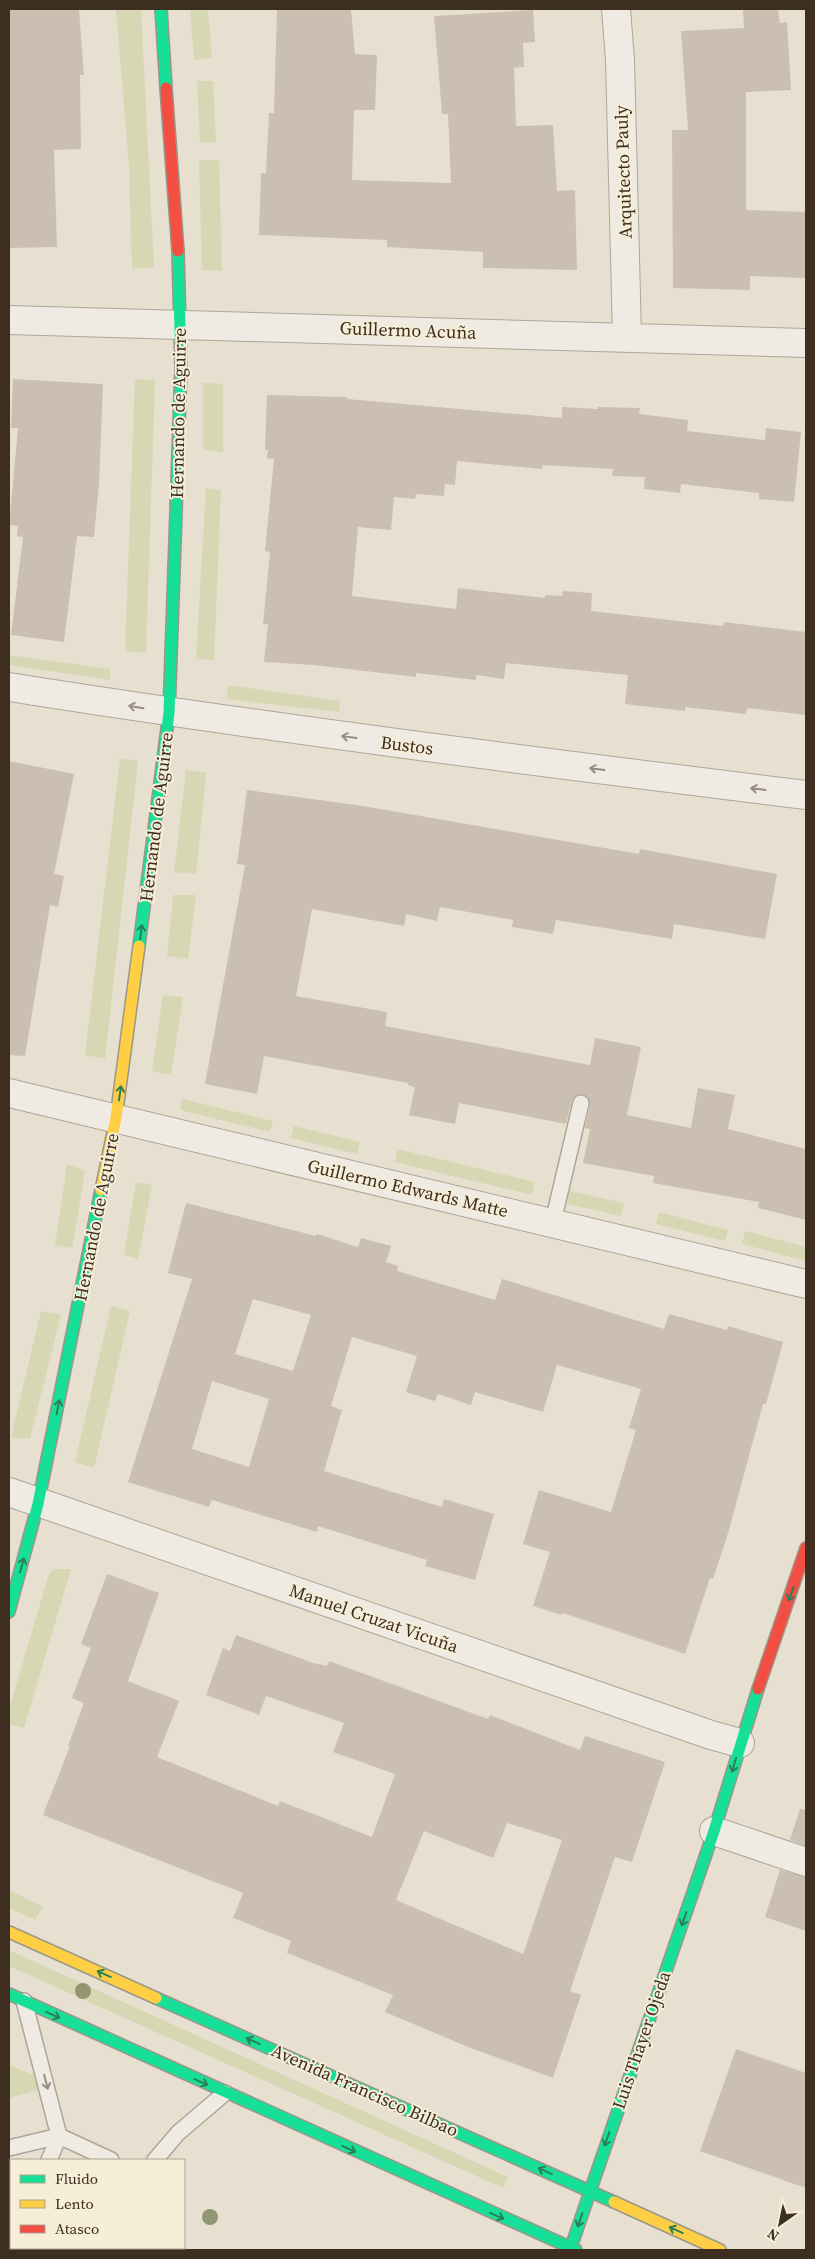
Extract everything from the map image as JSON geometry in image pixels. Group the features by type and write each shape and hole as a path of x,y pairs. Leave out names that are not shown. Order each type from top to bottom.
{"street":[{"name":"Hernando de Aguirre","path":"9,1612 38,1504 116,1118 170,713 180,378 180,284 161,9"},
{"name":"Arquitecto Pauly","path":"616,9 620,60 627,336"},
{"name":"Guillermo Acuña","path":"9,320 806,342"},
{"name":"Bustos","path":"9,687 170,713 806,795"},
{"name":"Guillermo Edwards Matte","path":"9,1093 806,1284"},
{"name":"Manuel Cruzat Vicuña","path":"9,1492 38,1504 711,1735 740,1743"},
{"name":"Luis Thayer Ojeda","path":"572,2249 590,2191 714,1831 740,1743 806,1548"},
{"path":"714,1831 806,1862"},
{"name":"Avenida Francisco Bilbao","path":"9,1932 720,2250"},
{"path":"9,1994 572,2249"}],"lane":[{"path":"553,1222 580,1103"},
{"path":"24,2001 60,2136 49,2159"},
{"path":"156,2159 178,2133 226,2092"},
{"path":"9,2148 60,2136 109,2159"}],"green space":[{"path":"116,9 141,9 154,267 132,269 129,166"},
{"path":"190,9 208,9 212,58 194,60"},
{"path":"197,81 213,81 216,142 200,142"},
{"path":"199,160 219,160 222,271 202,270"},
{"path":"135,379 155,380 146,653 125,651"},
{"path":"203,383 223,384 223,452 203,450"},
{"path":"206,488 221,490 214,660 196,659"},
{"path":"9,655 110,669 110,680 9,665"},
{"path":"228,685 340,701 339,712 227,699"},
{"path":"120,759 138,761 105,1059 85,1055"},
{"path":"186,770 206,773 196,874 174,872"},
{"path":"173,895 196,895 188,959 167,956"},
{"path":"163,995 183,997 171,1075 152,1071"},
{"path":"182,1099 273,1121 270,1132 180,1110"},
{"path":"294,1126 360,1142 357,1154 291,1138"},
{"path":"397,1149 535,1182 532,1195 395,1162"},
{"path":"67,1165 85,1170 72,1248 55,1245"},
{"path":"136,1182 152,1185 138,1259 124,1255"},
{"path":"570,1191 624,1203 621,1216 567,1204"},
{"path":"659,1212 728,1230 725,1241 656,1224"},
{"path":"745,1231 806,1247 806,1261 742,1244"},
{"path":"111,1306 130,1311 94,1468 75,1462"},
{"path":"41,1311 61,1315 30,1439 11,1437"},
{"path":"53,1569 71,1569 24,1728 9,1724 9,1710 48,1577"},
{"path":"9,1890 43,1907 35,1920 9,1908"},
{"path":"9,1950 508,2177 503,2188 9,1966"},
{"path":"9,2065 34,2075 38,2090 9,2098"}],"building":[{"path":"9,9 79,9 84,75 80,75 81,149 54,150 57,247 9,248"},
{"path":"277,9 351,9 355,54 377,55 375,110 354,110 352,180 451,183 448,114 442,114 434,16 533,10 535,42 523,43 524,67 514,68 516,126 553,125 557,191 575,190 577,270 483,268 483,252 387,247 387,240 259,235 261,173 266,173 269,113 274,113"},
{"path":"778,9 780,23 787,22 791,90 746,92 746,210 806,212 806,278 750,276 750,290 673,288 672,130 688,130 681,31 744,28 743,10"},
{"path":"13,379 103,384 99,484 94,537 77,536 64,642 11,635 23,537 17,536 18,526 9,525 18,428 11,428"},
{"path":"267,395 347,397 347,399 562,418 562,407 598,409 598,407 640,408 639,414 688,420 687,431 765,440 766,428 801,432 794,502 759,499 759,493 681,484 680,493 644,489 645,477 612,476 613,469 543,465 542,469 457,461 455,485 445,484 444,496 416,494 415,499 394,497 391,530 358,527 352,596 456,609 458,588 545,598 545,595 562,596 563,591 592,593 591,611 723,626 724,622 806,632 806,715 747,708 746,714 685,707 685,711 625,704 628,675 506,663 504,679 476,675 476,680 416,673 416,677 314,665 264,662 268,624 263,624 270,552 265,551 274,459 267,458 268,450 265,450"},
{"path":"9,761 74,774 54,874 64,876 58,907 50,905 25,1056 9,1055"},
{"path":"247,790 363,806 639,854 640,849 777,874 765,939 674,924 672,939 556,920 553,934 512,927 513,920 440,907 437,921 406,914 404,926 312,909 296,996 387,1012 385,1026 590,1065 595,1038 641,1047 627,1115 691,1128 698,1088 735,1095 728,1129 806,1149 806,1220 758,1208 759,1202 653,1183 654,1176 583,1163 590,1129 585,1128 590,1105 588,1097 583,1094 575,1096 572,1100 566,1124 459,1103 455,1124 409,1115 415,1087 408,1085 408,1083 264,1056 257,1094 205,1084 245,865 237,864"},
{"path":"186,1203 316,1236 317,1234 358,1247 361,1238 391,1246 386,1262 398,1266 397,1271 495,1300 502,1279 664,1329 669,1314 727,1330 728,1326 783,1342 766,1404 763,1404 729,1530 713,1579 710,1578 685,1654 563,1613 562,1615 533,1606 550,1552 523,1544 539,1490 611,1512 636,1430 629,1428 641,1389 557,1365 543,1412 475,1392 471,1405 438,1394 435,1401 406,1392 417,1356 352,1337 331,1406 342,1410 324,1471 442,1507 444,1499 494,1514 475,1580 425,1566 427,1560 318,1526 317,1532 212,1500 209,1507 128,1482 192,1279 168,1273","holes":["253,1299 311,1315 293,1371 235,1354","212,1381 269,1399 249,1467 192,1449"]},
{"path":"107,1574 159,1593 128,1681 179,1701 157,1757 278,1806 280,1801 372,1837 395,1774 333,1752 344,1723 266,1696 259,1715 206,1695 223,1648 230,1651 236,1635 313,1663 327,1666 329,1661 488,1719 490,1715 580,1750 585,1736 665,1762 632,1862 615,1857 570,1991 581,1995 553,2078 468,2047 385,2012 393,1995 287,1953 291,1941 233,1918 243,1893 43,1815 70,1746 68,1746 84,1703 72,1698 91,1648 81,1644","holes":["507,1823 562,1840 523,1954 396,1900 424,1831 493,1858"]},
{"path":"800,1809 806,1810 806,1846 790,1840"},
{"path":"780,1870 806,1877 806,1931 765,1917"},
{"path":"736,2049 806,2073 806,2188 700,2151"}],"traffic: fast":[{"path":"161,9 166,88"},
{"path":"139,946 169,713 181,368 178,251"},
{"path":"9,1612 38,1504 101,1190"},
{"path":"570,2250 714,1831 758,1689"},
{"path":"9,1994 576,2250"},
{"path":"156,1998 614,2202"}],"traffic: slow":[{"path":"101,1190 116,1118 139,946"},
{"path":"9,1932 156,1998"},
{"path":"614,2202 720,2250"}],"traffic: jam":[{"path":"166,88 178,251"},
{"path":"758,1689 806,1548"}]}
